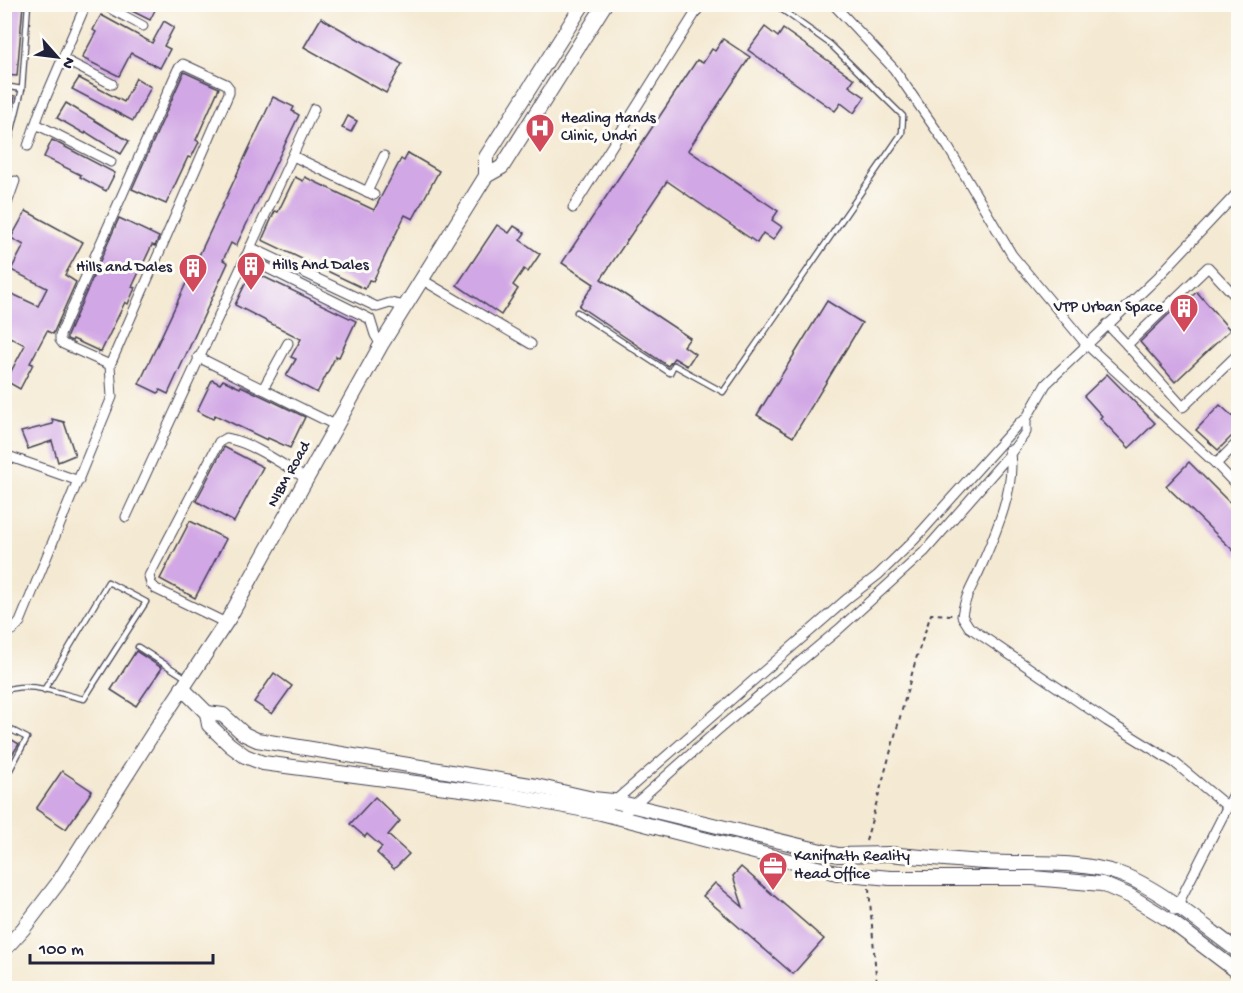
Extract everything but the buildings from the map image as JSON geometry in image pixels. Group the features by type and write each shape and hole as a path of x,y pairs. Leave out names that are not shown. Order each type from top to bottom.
{"street":[{"path":"28,146 86,4"},
{"path":"102,4 143,26"},
{"name":"NIBM Road","path":"4,950 58,883 185,683 226,623 381,345 486,176 486,157 583,4"},
{"path":"486,176 502,167 605,4"},
{"path":"573,208 701,4"},
{"path":"833,4 894,69 948,147 1012,255 1086,344 1239,488"},
{"path":"63,59 112,84"},
{"path":"4,632 13,630 20,621 112,397 110,365 229,93 226,84 183,64 178,69 60,335 63,344 110,365"},
{"path":"126,516 314,109"},
{"path":"36,123 111,162"},
{"path":"293,156 371,193 384,156"},
{"path":"4,212 7,196 15,181"},
{"path":"618,819 630,806 838,630 924,552 1010,454 1026,432 1026,419 1046,384 1157,278 1239,192"},
{"path":"250,247 377,307 390,303 405,306"},
{"path":"245,257 370,319 381,345"},
{"path":"1127,345 1208,267 1239,299"},
{"path":"313,291 318,279"},
{"path":"421,279 531,344"},
{"path":"1107,324 1182,407 1239,354"},
{"path":"263,389 288,343"},
{"path":"198,357 337,426"},
{"path":"601,813 848,598 878,575 914,540 1019,423 1026,419"},
{"path":"226,623 156,589 150,584 149,576 219,442 226,438 233,440 307,479"},
{"path":"1006,440 1012,461 1004,510 964,601 962,616 969,627 1107,721 1175,763 1228,807"},
{"path":"1216,464 1239,442"},
{"path":"5,455 78,481"},
{"path":"185,683 207,713 209,725 245,756 262,763 507,795 601,813 837,873 890,878 1033,878 1102,884 1130,896 1169,920 1239,972"},
{"path":"207,713 223,715 244,734 257,740 613,801 838,855 889,854 985,862 1063,863 1096,867 1122,874 1154,890 1239,951"},
{"path":"1169,920 1239,786"}],"lane":[{"path":"4,163 22,89 28,4"},
{"path":"577,312 670,373 675,365 723,392 902,133 903,116 892,103 830,44 774,4"},
{"path":"4,86 22,89"},
{"path":"4,691 24,686 84,699 146,602 108,582 44,690"},
{"path":"138,647 185,683"},
{"path":"4,726 27,738 4,781"}],"path":[{"path":"865,844 916,659 931,614 962,616"},
{"path":"869,889 877,988"}],"place":[{"name":"Healing Hands Clinic, Undri","path":"540,154"},
{"name":"Hills And Dales","path":"251,292"},
{"name":"Hills and Dales","path":"193,294"},
{"name":"VTP Urban Space","path":"1184,334"},
{"name":"Kanifnath Reality Head Office","path":"773,892"}]}
